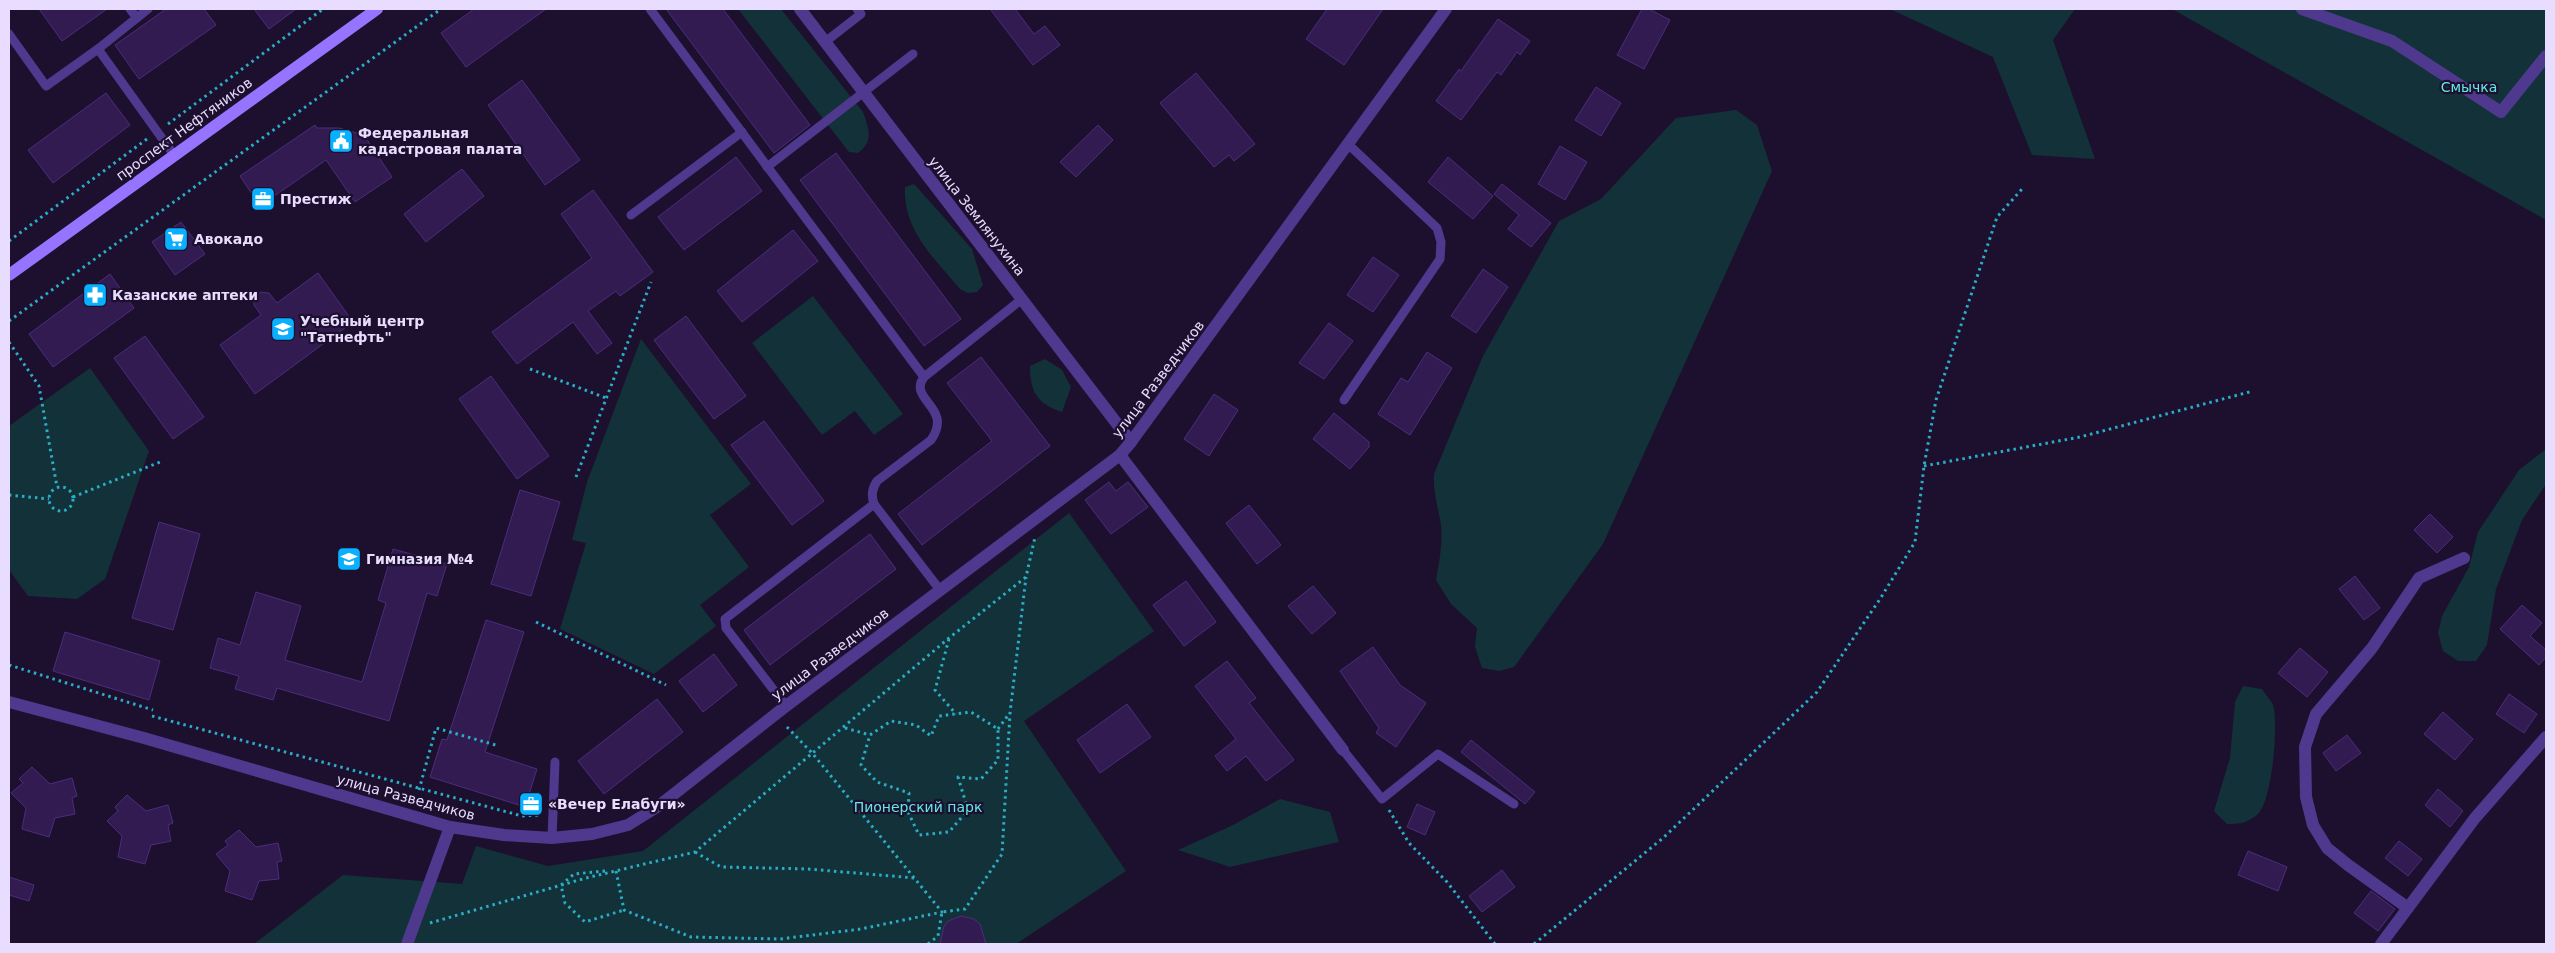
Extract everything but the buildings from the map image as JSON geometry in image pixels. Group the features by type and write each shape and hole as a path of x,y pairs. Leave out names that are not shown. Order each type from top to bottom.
{"main road":[{"name":"проспект Нефтяников","path":"9,275 377,9"}],"street":[{"name":"улица Землянухина","path":"800,9 1131,442"},
{"name":"улица Разведчиков","path":"9,702 144,738 450,827 504,835 552,838 592,834 628,825 660,805 775,714 1120,455 1349,145 1446,9"},
{"path":"2302,9 2392,41 2502,112 2546,56"},
{"path":"1120,455 1343,750"},
{"path":"2408,908 2348,865 2328,848 2312,825 2306,797 2305,747 2316,714 2372,648 2419,578 2464,558"},
{"path":"2381,944 2475,818 2546,737"},
{"path":"407,944 450,827"}],"lane":[{"path":"130,9 137,18"},
{"path":"9,34 46,86 98,49 148,9"},
{"path":"650,9 924,377"},
{"path":"825,42 861,14 856,9"},
{"path":"98,49 174,155"},
{"path":"767,167 913,54"},
{"path":"631,215 742,132"},
{"path":"1344,400 1440,259 1440,242 1437,228 1349,145"},
{"path":"940,590 874,504 872,492 877,481 931,440 935,434 938,420 937,414 921,393 919,387 924,377 1022,299"},
{"path":"786,706 726,628 725,619 874,504"},
{"path":"1343,750 1382,799 1438,754 1514,804"},
{"path":"552,838 555,762"}],"path":[{"path":"9,321 441,9"},
{"path":"1534,944 1663,838 1816,692 1880,599 1915,542 1924,466 1936,400 1997,218 2022,189"},
{"path":"576,477 650,282"},
{"path":"9,342 39,386 57,487"},
{"path":"530,368 606,398"},
{"path":"1924,466 2080,438 2253,391"},
{"path":"72,497 160,462"},
{"path":"49,499 54,509 59,511 69,507 72,497 67,489 57,487"},
{"path":"49,499 53,490 57,487"},
{"path":"9,495 49,499"},
{"path":"561,885 565,903 585,922 624,910 691,937 780,939 861,929 965,909 1002,854 1010,713 1026,577 1040,514"},
{"path":"413,928 561,885 695,852 950,638 1026,577"},
{"path":"536,622 666,685"},
{"path":"950,638 936,690 956,714"},
{"path":"9,665 153,710"},
{"path":"998,729 972,712 939,716 932,736 916,725 891,721 870,735 861,765 877,782 909,793 908,812 919,834 949,832 968,810 958,778 980,779 998,760 998,729 1010,713"},
{"path":"775,714 813,754 942,912 938,936 928,944"},
{"path":"152,716 419,790 522,816 553,815"},
{"path":"419,790 436,728 499,746"},
{"path":"845,728 870,735"},
{"path":"1382,799 1409,843 1447,882 1495,944"},
{"path":"695,852 721,867 808,869 915,878"},
{"path":"616,871 624,910"},
{"path":"561,885 574,874 616,871"}],"green space":[{"path":"738,9 781,9 863,112 869,134 866,144 858,153 849,152"},
{"path":"1890,9 2075,9 2053,40 2095,159 2032,155 1993,57"},
{"name":"Смычка","path":"2172,9 2546,9 2546,220"},
{"path":"1736,110 1757,125 1772,171 1603,544 1514,667 1499,671 1482,668 1475,647 1477,628 1451,604 1436,580 1441,525 1435,493 1434,474 1483,356 1559,221 1601,199 1676,118"},
{"path":"914,184 972,249 983,285 977,292 968,293 960,289 931,254 915,230 909,217 905,187"},
{"path":"813,296 903,414 874,435 855,411 822,435 752,343"},
{"path":"641,339 751,484 710,515 749,567 700,605 716,626 654,674 560,629 586,543 572,540 587,482"},
{"path":"1045,359 1062,370 1071,387 1062,412 1053,409 1041,401 1031,383 1030,366"},
{"path":"90,368 149,451 105,579 77,599 28,596 9,570 9,426"},
{"path":"2546,449 2546,484 2522,520 2496,589 2487,645 2476,661 2458,661 2443,651 2438,633 2442,616 2469,567 2478,532 2519,470"},
{"name":"Пионерский парк","path":"1069,513 1154,631 1024,721 1126,871 1016,944 254,944 343,875 462,884 476,846 548,866 643,851"},
{"path":"2243,686 2262,689 2271,701 2275,714 2275,744 2270,779 2263,806 2258,814 2251,819 2236,824 2227,824 2214,811 2230,758 2235,702"},
{"path":"1280,799 1330,812 1339,842 1230,867 1178,850 1231,826"}],"place":[{"name":"Федеральная кадастровая палата","path":"341,141"},
{"name":"Престиж","path":"263,199"},
{"name":"Авокадо","path":"176,239"},
{"name":"Казанские аптеки","path":"95,295"},
{"name":"Учебный центр \"Татнефть\"","path":"283,329"},
{"name":"Гимназия №4","path":"349,559"},
{"name":"«Вечер Елабуги»","path":"531,804"}]}
